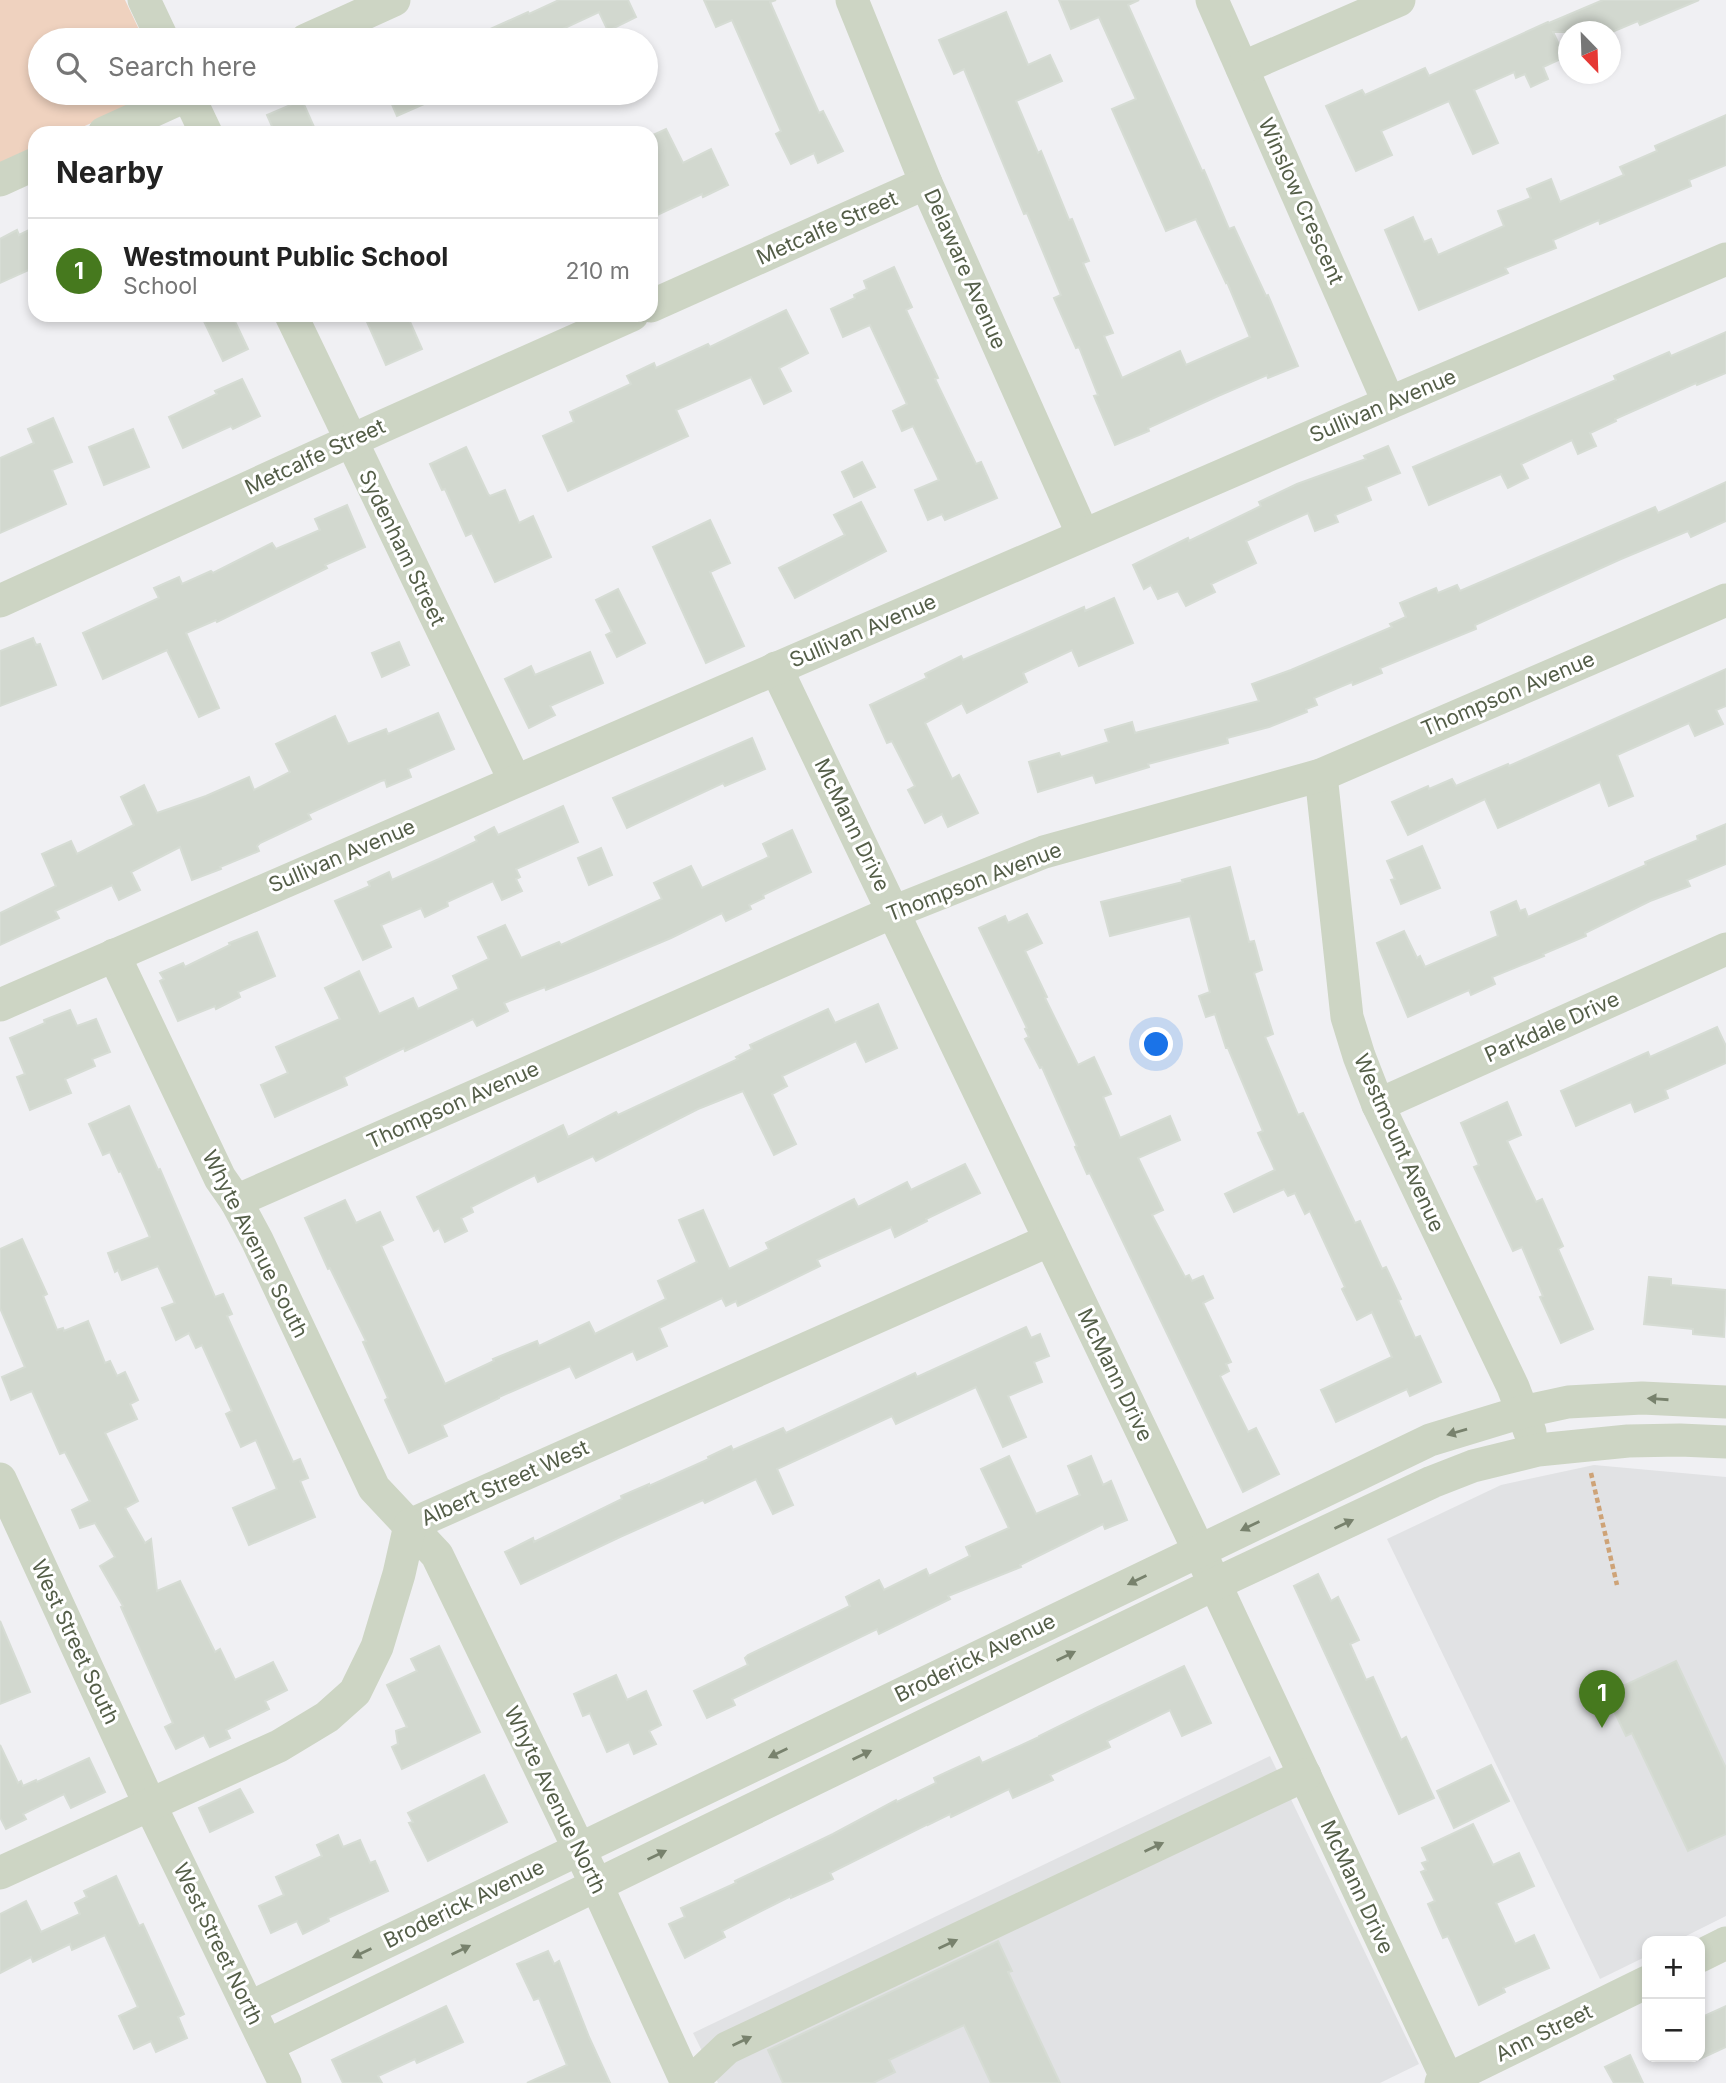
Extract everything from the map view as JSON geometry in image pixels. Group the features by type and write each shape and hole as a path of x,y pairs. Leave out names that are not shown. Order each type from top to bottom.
{"street":[{"path":"144,0 157,28"},
{"path":"332,28 394,0"},
{"name":"Winslow Crescent","path":"1213,0 1389,403"},
{"path":"1242,68 1399,0"},
{"name":"Delaware Avenue","path":"865,4 926,183 1083,535"},
{"path":"119,126 164,105"},
{"path":"194,105 203,126"},
{"path":"0,180 28,167"},
{"name":"Metcalfe Street","path":"658,303 926,183"},
{"name":"Sullivan Avenue","path":"0,1004 1726,259"},
{"name":"Sydenham Street","path":"295,322 515,781"},
{"name":"Metcalfe Street","path":"0,601 616,322"},
{"name":"Thompson Avenue","path":"236,1201 893,912 1044,852 1321,775 1726,600"},
{"name":"McMann Drive","path":"776,668 1215,1584 1446,2082"},
{"name":"Westmount Avenue","path":"1321,775 1347,1017 1359,1056 1378,1105 1513,1387 1538,1450"},
{"name":"Parkdale Drive","path":"1378,1105 1726,949"},
{"name":"Whyte Avenue South","path":"114,955 220,1178 257,1240 374,1488 410,1525"},
{"name":"Albert Street West","path":"0,1873 279,1746 327,1717 355,1692 377,1647 399,1574 410,1525 1050,1240"},
{"name":"Broderick Avenue","path":"249,2008 1430,1440 1522,1412 1568,1402 1592,1399 1698,1399 1726,1402"},
{"name":"Broderick Avenue","path":"268,2045 1215,1584 1473,1465 1538,1450 1628,1441 1726,1442"},
{"name":"West Street South","path":"0,1479 150,1805"},
{"name":"Whyte Avenue North","path":"410,1525 437,1555 596,1884 688,2083"},
{"path":"688,2083 727,2048 1305,1775"},
{"name":"West Street North","path":"150,1805 285,2083"},
{"path":"1705,1954 1726,1943"},
{"name":"Ann Street","path":"1446,2082 1642,1984"}],"path":[{"path":"1585,1445 1617,1585"}],"shaded area":[{"path":"0,0 125,0 138,28 28,28 28,105 132,105 85,126 28,126 28,151 0,164"},
{"path":"1594,1465 1726,1477 1726,1916 1686,1936 1642,1936 1642,1958 1600,1979 1387,1539 1501,1485"},
{"path":"1270,1756 1419,2064 1380,2083 718,2083 693,2033"}],"building":[{"path":"559,0 628,0 636,17 614,28 607,28 599,12 565,28 493,28 528,12 529,14"},
{"path":"704,0 776,0 770,2 802,75 819,113 823,111 843,151 818,163 814,153 791,164 776,134 781,131 732,20 716,27"},
{"path":"1059,0 1139,0 1128,5 1229,229 1234,227 1266,296 1268,295 1298,366 1268,378 1267,375 1218,396 1115,445 1094,396 1098,395 1079,347 1076,348 1054,298 1061,295 1027,213 1024,214 964,69 954,74 939,40 1006,12 1028,65 1050,55 1062,81 1016,101 1089,261 1083,263 1113,333 1104,336 1122,378 1180,351 1186,365 1250,337 1196,219 1166,231 1112,109 1136,99 1099,17 1071,29"},
{"path":"1603,0 1699,0 1640,25 1638,21 1621,28 1621,21 1558,21 1558,32 1553,32 1558,42 1558,60 1543,67 1548,79 1531,87 1525,74 1516,78 1514,72 1474,90 1498,143 1473,154 1449,101 1381,131 1392,155 1356,171 1326,106 1362,90 1365,95 1425,68 1429,76"},
{"path":"290,105 304,105 314,126 272,126 267,115"},
{"path":"392,105 422,105 397,116"},
{"path":"1726,115 1726,165 1689,180 1691,186 1600,224 1599,220 1553,240 1556,248 1505,268 1508,273 1419,310 1385,230 1413,217 1424,242 1431,239 1438,255 1504,226 1498,211 1531,198 1527,189 1551,179 1560,202 1624,175 1620,167 1657,151 1655,146"},
{"path":"666,129 683,163 711,149 728,185 658,215 658,133"},
{"path":"17,230 19,235 28,230 28,270 0,283 0,239"},
{"path":"894,267 912,307 906,310 938,378 935,379 976,464 981,462 997,498 945,520 942,514 928,520 915,490 939,480 913,426 902,431 893,411 907,404 870,325 843,337 831,309 867,289 864,281"},
{"path":"786,310 808,353 779,368 791,391 764,404 751,377 676,410 688,436 568,491 543,436 574,422 570,412 631,384 627,376 654,363 656,368 708,344 710,347"},
{"path":"204,322 235,322 248,349 223,361"},
{"path":"367,322 410,322 422,349 386,365"},
{"path":"1726,332 1726,373 1697,385 1696,383 1615,419 1616,421 1590,433 1596,446 1578,454 1572,440 1521,464 1528,478 1508,488 1501,474 1429,505 1413,467 1616,380 1614,376 1669,352 1671,356"},
{"path":"242,379 260,416 183,448 169,417"},
{"path":"53,418 72,462 52,470 66,504 0,533 0,458 34,443 28,429"},
{"path":"133,429 149,467 104,485 89,447"},
{"path":"1388,446 1400,473 1366,487 1371,500 1335,515 1338,522 1315,531 1308,513 1246,541 1256,563 1211,584 1215,592 1186,606 1178,591 1158,599 1151,585 1144,589 1133,565 1261,506 1259,502 1297,484 1366,459 1364,456"},
{"path":"466,447 488,494 490,496 505,490 519,523 533,516 551,557 495,582 472,533 466,536 445,489 442,490 430,464"},
{"path":"862,462 875,487 854,497 842,472"},
{"path":"1726,482 1726,521 1691,537 1688,531 1621,559 1475,625 1476,629 1380,668 1382,673 1314,698 1317,705 1306,709 1307,712 1269,727 1227,738 1228,743 1148,764 1149,767 1096,783 1093,775 1038,792 1029,762 1059,753 1061,757 1109,742 1105,730 1132,722 1135,733 1259,701 1252,684 1392,627 1390,624 1406,617 1400,603 1436,588 1438,593 1457,585 1460,591 1655,507 1658,513"},
{"path":"861,502 886,551 795,598 779,568 845,535 834,515"},
{"path":"347,505 365,547 217,622 216,620 186,633 219,708 199,717 167,650 103,679 83,633 159,598 154,588 179,577 182,584 211,571 213,573 272,543 276,549 320,530 315,519"},
{"path":"710,520 730,563 710,572 744,646 706,663 653,547"},
{"path":"618,589 645,643 617,657 606,635 612,632 596,600"},
{"path":"1114,598 1133,643 1079,666 1072,650 1023,673 1027,682 967,713 962,703 925,723 952,779 959,775 978,813 948,827 942,814 925,823 908,790 915,786 892,741 887,743 870,705 927,678 925,674 961,656 963,660 1084,607 1085,611"},
{"path":"33,638 36,645 40,644 56,685 0,706 0,651"},
{"path":"399,642 409,665 382,677 372,653"},
{"path":"590,652 603,683 550,706 555,715 529,728 505,679 531,666 535,675"},
{"path":"1726,669 1726,706 1716,710 1723,724 1695,736 1689,723 1617,755 1633,796 1609,806 1600,782 1498,828 1485,799 1408,835 1392,802 1428,786 1429,789 1452,779 1456,786 1508,764 1509,766"},
{"path":"438,713 454,749 408,769 411,777 387,787 385,780 381,781 308,814 311,819 260,843 257,846 259,851 192,880 180,847 131,872 140,890 119,900 112,885 55,911 59,918 0,945 0,913 56,886 42,854 71,841 77,854 134,825 121,797 144,785 157,813 249,777 254,790 290,772 276,744 335,716 348,744 386,729 388,734"},
{"path":"752,738 765,769 725,786 723,783 627,828 613,798"},
{"path":"563,806 578,842 516,869 520,877 516,879 522,891 502,900 493,881 447,902 448,906 425,917 421,908 381,925 391,947 363,960 335,901 370,886 368,882 389,872 392,880 439,859 477,841 475,837 494,827 498,835"},
{"path":"1726,824 1726,864 1687,880 1690,886 1650,901 1585,933 1586,936 1492,977 1495,984 1471,995 1469,990 1408,1017 1377,943 1404,931 1417,958 1420,956 1425,967 1498,936 1491,912 1516,901 1520,911 1525,909 1528,917 1646,865 1645,862 1698,840 1697,836"},
{"path":"792,830 811,872 763,895 764,898 749,905 751,909 726,921 722,913 593,971 504,1003 508,1011 477,1026 473,1019 405,1051 404,1048 344,1077 347,1085 275,1117 261,1085 288,1073 276,1047 340,1019 325,988 359,971 379,1014 413,998 418,1009 459,989 453,976 489,959 478,937 505,925 521,958 559,942 561,945 662,899 654,883 691,866 702,888 769,857 763,844"},
{"path":"1422,846 1440,888 1401,904 1387,861"},
{"path":"601,848 612,875 589,885 578,858"},
{"path":"1230,867 1249,942 1254,941 1262,970 1254,973 1273,1034 1265,1037 1298,1115 1303,1113 1355,1223 1360,1221 1382,1269 1386,1267 1415,1338 1420,1336 1441,1382 1410,1396 1407,1389 1336,1422 1321,1390 1392,1357 1372,1312 1357,1320 1310,1211 1305,1214 1295,1193 1288,1196 1284,1189 1234,1212 1225,1194 1275,1170 1258,1133 1263,1131 1226,1048 1215,1014 1206,1017 1199,996 1210,992 1190,916 1110,936 1101,902 1183,882 1182,880"},
{"path":"1027,914 1042,943 1025,951 1078,1065 1094,1057 1111,1094 1103,1097 1120,1138 1170,1116 1180,1140 1138,1158 1163,1210 1152,1215 1185,1277 1189,1275 1192,1281 1203,1276 1213,1298 1203,1303 1231,1362 1226,1364 1229,1371 1220,1376 1248,1432 1256,1428 1279,1474 1243,1492 1090,1173 1087,1174 1042,1067 1040,1068 1025,1039 1029,1037 1025,1029 1027,1028 979,928 1005,916 1008,923"},
{"path":"257,932 275,976 238,992 240,997 216,1009 215,1006 178,1021 160,981 164,979 160,973 183,963 185,967 230,945 229,943"},
{"path":"878,1004 897,1048 866,1062 856,1041 782,1076 787,1086 772,1094 796,1144 774,1155 743,1091 698,1109 596,1161 593,1156 538,1182 535,1175 471,1207 473,1212 461,1218 467,1231 445,1242 439,1228 434,1231 417,1197 563,1125 568,1137 616,1112 618,1115 738,1059 736,1057 752,1049 750,1045 828,1009 835,1023"},
{"path":"70,1010 77,1026 96,1019 110,1052 92,1059 95,1066 65,1079 71,1093 30,1110 17,1077 25,1074 10,1038"},
{"path":"1717,1027 1726,1046 1726,1063 1665,1090 1668,1098 1635,1112 1631,1102 1576,1126 1561,1091 1648,1052 1650,1057"},
{"path":"1507,1102 1521,1135 1507,1141 1536,1202 1542,1199 1563,1246 1558,1249 1593,1329 1561,1343 1540,1297 1543,1296 1522,1247 1513,1251 1474,1167 1479,1165 1461,1123"},
{"path":"129,1106 158,1170 160,1169 215,1297 223,1294 232,1314 227,1316 293,1462 300,1459 308,1478 300,1481 315,1517 249,1545 233,1508 277,1489 256,1440 241,1447 226,1414 232,1411 202,1345 196,1348 189,1333 176,1340 162,1308 175,1303 158,1266 122,1280 118,1270 115,1272 108,1253 150,1237 121,1171 119,1172 110,1152 103,1155 89,1124"},
{"path":"965,1164 980,1193 926,1219 927,1221 895,1237 891,1227 817,1260 820,1266 738,1306 736,1301 726,1306 722,1298 659,1328 667,1346 637,1360 633,1351 576,1378 570,1366 499,1397 442,1425 447,1436 409,1453 385,1400 388,1398 363,1342 366,1341 305,1218 345,1200 356,1223 380,1212 393,1240 381,1246 445,1384 494,1361 493,1359 537,1341 539,1346 589,1322 595,1334 666,1299 658,1281 697,1262 679,1220 703,1210 729,1269 769,1249 766,1243 854,1199 858,1207 907,1182 911,1190"},
{"path":"22,1239 47,1294 43,1296 57,1330 63,1328 64,1331 88,1321 105,1363 110,1361 117,1376 125,1372 138,1400 130,1404 137,1419 105,1433 138,1501 125,1508 145,1543 151,1539 157,1591 180,1581 215,1652 220,1649 235,1680 273,1662 287,1690 265,1701 269,1709 226,1730 230,1738 210,1747 204,1735 176,1749 165,1727 173,1723 121,1607 123,1606 100,1566 115,1557 95,1523 80,1528 72,1510 90,1501 65,1452 60,1454 32,1391 11,1400 2,1377 25,1367 0,1308 0,1249"},
{"path":"1649,1277 1671,1279 1671,1285 1726,1290 1724,1337 1693,1334 1693,1329 1644,1324"},
{"path":"1026,1327 1031,1338 1040,1334 1049,1356 1034,1362 1042,1382 1008,1396 1026,1437 1003,1447 976,1387 896,1424 892,1416 777,1469 793,1505 773,1514 756,1479 620,1537 521,1584 505,1552 533,1538 534,1542 622,1499 621,1496 709,1459 708,1457 731,1446 733,1450 783,1428 786,1433 915,1373 917,1377"},
{"path":"1009,1456 1036,1514 1080,1495 1068,1466 1091,1456 1103,1485 1111,1481 1127,1520 1105,1529 1103,1524 1020,1565 1021,1567 948,1596 950,1599 879,1634 877,1629 732,1699 735,1705 707,1718 694,1691 748,1665 745,1658 748,1655 850,1606 846,1597 879,1580 884,1590 926,1569 929,1576 970,1556 966,1547 1009,1528 981,1469"},
{"path":"1318,1574 1331,1601 1338,1597 1359,1640 1350,1644 1366,1680 1373,1677 1401,1740 1406,1737 1434,1798 1399,1814 1294,1586"},
{"path":"0,1621 30,1692 0,1704"},
{"path":"439,1646 480,1732 402,1769 392,1747 398,1744 396,1731 407,1727 387,1685 417,1671 411,1659"},
{"path":"1676,1661 1726,1768 1726,1834 1688,1851 1632,1733 1626,1736 1606,1694"},
{"path":"1184,1666 1211,1723 1182,1736 1170,1710 1107,1741 1110,1747 1050,1775 1053,1780 1013,1798 1009,1789 951,1817 950,1814 928,1824 830,1873 833,1879 791,1896 722,1931 725,1937 685,1958 669,1924 685,1917 681,1908 736,1883 735,1881 896,1800 897,1802 936,1783 934,1778 979,1757 982,1763"},
{"path":"616,1675 627,1700 646,1691 661,1725 649,1731 656,1744 634,1754 629,1742 607,1752 590,1713 583,1716 574,1694"},
{"path":"0,1745 18,1783 21,1781 23,1786 89,1758 105,1792 71,1808 64,1794 23,1814 26,1819 6,1829 0,1817"},
{"path":"1491,1765 1509,1801 1454,1828 1437,1791"},
{"path":"484,1775 507,1822 428,1861 409,1823 413,1822 408,1813"},
{"path":"240,1789 253,1812 210,1832 199,1808"},
{"path":"1473,1824 1493,1865 1519,1853 1534,1886 1496,1903 1515,1944 1534,1935 1549,1968 1503,1988 1505,1992 1479,2005 1448,1936 1443,1938 1428,1904 1435,1901 1421,1872 1426,1870 1422,1863 1428,1861 1422,1848"},
{"path":"338,1835 343,1847 360,1840 370,1863 375,1861 388,1891 328,1918 329,1921 303,1934 297,1921 271,1933 259,1906 284,1895 276,1877 322,1856 317,1845"},
{"path":"116,1876 139,1926 143,1924 184,2014 178,2017 187,2038 156,2052 151,2041 134,2049 119,2016 138,2007 105,1935 72,1950 70,1944 33,1962 31,1957 0,1973 0,1914 26,1901 41,1932 80,1914 75,1903 87,1897 84,1891"},
{"path":"998,1941 1012,1971 1008,1972 1060,2083 991,2083 964,2025 889,2060 895,2072 873,2083 783,2083 768,2050"},
{"path":"548,1951 554,1964 559,1961 610,2083 527,2083 567,2065 539,1998 534,2000 517,1964"},
{"path":"446,2006 463,2042 417,2063 415,2059 378,2076 382,2083 343,2083 332,2060"},
{"path":"1726,2006 1726,2047 1705,2057 1705,2016"},
{"path":"1630,2055 1643,2083 1614,2083 1605,2067"}],"place":[{"name":"Westmount Public School","path":"1602,1728"}]}
